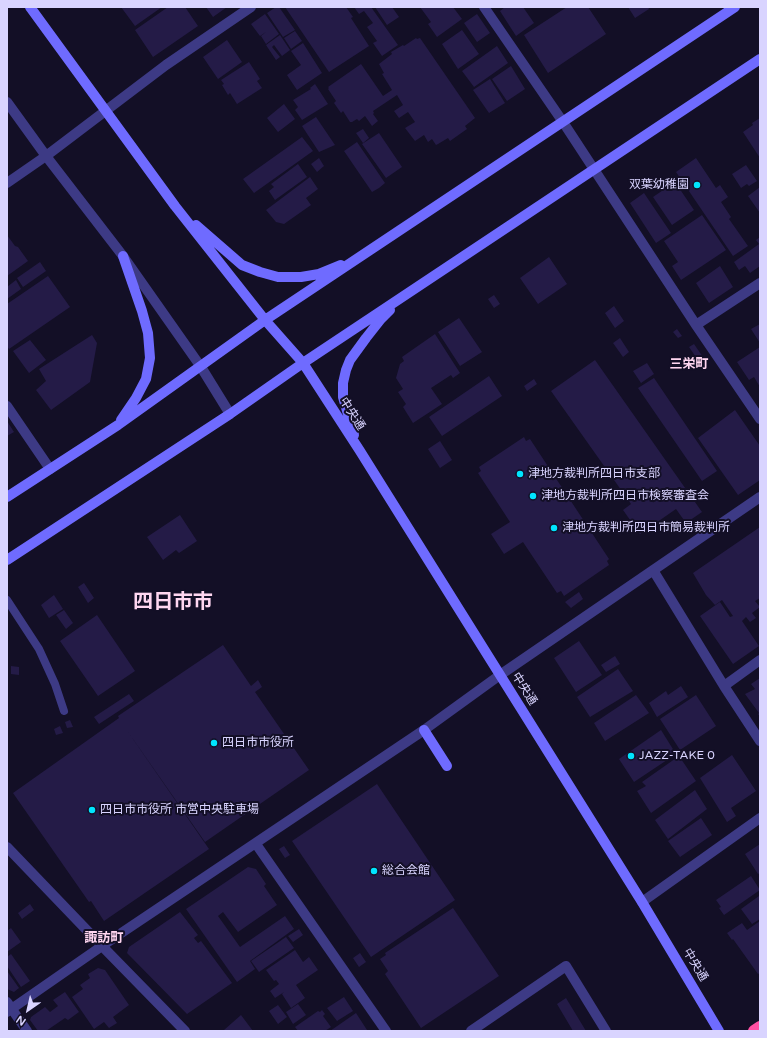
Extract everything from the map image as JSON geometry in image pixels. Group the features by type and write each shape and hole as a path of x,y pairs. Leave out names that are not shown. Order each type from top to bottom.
{"highway":[{"path":"754,1031 760,1027"}],"street":[{"path":"30,7 175,206 242,265 260,272 278,276 302,277 319,274 360,258"},
{"path":"7,183 46,156 166,65 251,7"},
{"path":"484,7 563,122 696,326 760,419"},
{"path":"7,497 118,425 265,320 735,7"},
{"path":"7,560 230,414 303,363 760,59"},
{"path":"7,102 122,256 201,366 230,414"},
{"name":"中央通","path":"175,206 265,320 303,363 360,451 642,902 719,1031"},
{"path":"118,425 136,398 146,379 150,358 148,333 142,311 122,256"},
{"path":"696,326 760,283"},
{"path":"360,451 347,415 343,397 343,383 346,370 350,360 381,319 412,290"},
{"path":"7,406 50,469"},
{"path":"27,1031 9,1008 256,844 424,730 500,675 760,497"},
{"path":"653,570 724,686 760,741"},
{"path":"724,686 760,660"},
{"path":"424,730 447,766"},
{"path":"642,902 760,818"},
{"path":"256,844 386,1031"},
{"path":"7,847 185,1031"},
{"path":"471,1031 566,966 606,1031"}],"lane":[{"path":"7,600 39,649 55,684 64,711"}],"building":[{"path":"121,7 162,7 135,26"},
{"path":"168,7 185,7 198,26 153,57 135,30"},
{"path":"206,7 227,7 213,17"},
{"path":"276,7 279,7 295,30 283,37 267,13"},
{"path":"285,7 346,7 353,17 351,18 369,46 329,72"},
{"path":"354,7 371,7 398,45 382,56 373,43 377,41 367,27 373,23 364,11 359,14"},
{"path":"375,7 392,7 399,17 387,25"},
{"path":"420,7 453,7 462,19 437,37 428,24 431,22"},
{"path":"505,7 523,7 534,23 516,36 500,11"},
{"path":"567,7 588,7 606,34 548,73 524,35"},
{"path":"628,7 648,7 649,9 635,18"},
{"path":"265,14 279,34 266,44 261,36 266,32 260,36 251,24"},
{"path":"477,14 490,33 477,42 464,23"},
{"path":"462,30 479,54 458,69 442,44"},
{"path":"295,31 302,41 291,49 284,38"},
{"path":"280,35 290,50 282,56 274,45 272,47 280,57 276,60 266,45"},
{"path":"416,38 420,38 475,118 465,126 467,129 450,141 448,138 436,145 432,139 428,142 424,135 415,141 405,128 415,122 408,112 399,118 394,111 403,105 397,95 373,111 373,114 378,121 372,126 365,116 359,121 357,119 350,122 343,111 341,113 334,103 336,101 328,89 328,87 361,64 383,96 392,90 382,74 384,73 379,64 392,54 391,52"},
{"path":"227,40 242,62 218,79 203,57"},
{"path":"303,43 322,73 297,90 287,75 301,65 291,51"},
{"path":"497,46 508,63 474,87 462,71"},
{"path":"249,62 260,79 257,81 262,88 237,104 230,93 228,95 222,85 224,84 221,80"},
{"path":"511,66 525,89 507,101 492,79"},
{"path":"490,79 505,103 489,113 473,90"},
{"path":"315,84 328,104 302,120 295,110 298,107 293,100 311,89 310,88"},
{"path":"284,104 295,119 278,132 267,118"},
{"path":"316,117 335,145 319,152 302,126"},
{"path":"760,118 760,158 743,132 753,125 752,123"},
{"path":"363,129 369,138 363,143 356,133"},
{"path":"379,133 402,167 386,178 362,144"},
{"path":"302,137 313,151 254,193 243,179"},
{"path":"357,142 385,183 372,192 344,151"},
{"path":"319,158 324,166 317,172 311,164"},
{"path":"696,158 716,188 720,185 728,197 721,202 731,217 729,219 748,246 733,256 676,172"},
{"path":"298,164 307,177 275,200 269,191 274,187 271,184"},
{"path":"746,165 757,181 749,186 747,184 741,188 732,174"},
{"path":"310,177 318,189 306,198 311,205 284,224 276,222 266,210"},
{"path":"675,182 694,210 672,225 653,197"},
{"path":"760,187 760,213 748,196"},
{"path":"644,193 671,233 656,243 630,203"},
{"path":"702,215 726,250 681,280 672,266 678,262 664,241"},
{"path":"7,235 28,261 7,276"},
{"path":"760,237 760,266 750,273 745,266 739,270 734,262 759,244 756,240"},
{"path":"549,257 567,284 538,304 520,278"},
{"path":"40,262 46,271 23,287 17,278"},
{"path":"720,266 733,287 709,303 696,283"},
{"path":"48,276 70,307 9,349 7,346 7,304"},
{"path":"16,280 21,289 7,299 7,287"},
{"path":"494,295 500,304 494,308 488,299"},
{"path":"614,306 624,321 615,328 605,313"},
{"path":"459,318 482,352 460,366 438,332"},
{"path":"760,324 760,343 751,329"},
{"path":"677,329 682,336 678,338 673,332"},
{"path":"435,334 460,373 453,378 451,375 431,388 442,404 413,423 403,407 406,404 398,392 403,389 396,378 400,364 404,361 402,357"},
{"path":"92,335 97,343 90,382 51,410 36,390 46,381 39,369"},
{"path":"620,338 629,352 623,357 613,343"},
{"path":"30,340 46,360 29,373 13,351"},
{"path":"694,344 705,360 700,363 689,347"},
{"path":"760,347 760,387 754,377 749,380 737,362"},
{"path":"595,360 702,512 686,523 676,509 640,534 623,510 631,504 551,391"},
{"path":"647,363 654,374 641,383 633,371"},
{"path":"489,376 502,396 442,436 429,417"},
{"path":"654,378 717,471 702,481 638,388"},
{"path":"534,379 537,384 527,391 524,386"},
{"path":"735,410 760,446 760,480 738,495 698,438"},
{"path":"7,421 14,432 7,436"},
{"path":"524,437 526,441 530,439 609,559 607,561 609,565 564,596 561,591 557,593 523,542 504,554 491,534 510,522 478,473 481,471 479,467"},
{"path":"440,441 452,460 440,468 428,449"},
{"path":"180,515 197,541 179,553 176,550 163,560 147,537"},
{"path":"760,527 760,598 755,601 760,607 752,613 756,618 750,622 746,617 742,621 759,646 733,664 700,616 720,602 730,617 733,616 722,600 715,605 706,595 693,573"},
{"path":"84,583 94,598 88,603 78,587"},
{"path":"579,592 583,599 571,608 565,602"},
{"path":"54,595 63,609 49,618 41,605"},
{"path":"64,610 73,623 66,629 56,615"},
{"path":"97,615 135,671 98,696 60,641"},
{"path":"579,641 602,675 576,692 554,658"},
{"path":"223,645 251,686 258,680 262,687 255,692 309,770 205,842 126,729 209,849 104,921 91,901 89,902 13,793 119,718 118,716"},
{"path":"615,656 620,664 606,672 601,665"},
{"path":"11,666 19,667 19,675 11,674"},
{"path":"618,669 633,691 590,717 577,697"},
{"path":"760,678 760,717 758,714 759,713 745,694 755,689 751,684"},
{"path":"681,686 688,697 657,717 649,703 666,691 668,695"},
{"path":"129,694 134,701 99,724 94,717"},
{"path":"636,695 649,713 605,741 594,723"},
{"path":"696,695 716,726 680,750 660,719"},
{"path":"70,720 73,727 67,728 65,722"},
{"path":"60,726 63,733 56,735 54,729"},
{"path":"661,730 676,754 634,782 619,759"},
{"path":"732,755 756,791 731,808 736,816 727,822 700,778"},
{"path":"679,756 696,781 651,813 637,791 646,786 642,782"},
{"name":"総合会館","path":"377,784 455,900 371,957 292,841"},
{"path":"695,790 707,809 668,839 655,820"},
{"path":"701,818 712,835 680,857 668,841"},
{"path":"760,844 760,873 758,874 745,854"},
{"path":"284,846 290,855 285,858 279,849"},
{"path":"248,867 256,869 266,884 264,886 277,905 238,932 223,912 218,916 240,947 285,916 294,929 250,961 255,969 237,982 186,909"},
{"path":"751,876 760,890 724,915 716,900"},
{"path":"759,896 760,919 752,924 741,909"},
{"path":"30,904 34,910 22,919 18,913"},
{"path":"453,908 499,976 421,1028 385,974 388,971 380,959 386,955 385,953"},
{"path":"180,912 198,935 194,938 198,943 201,941 232,983 187,1014 127,953 129,947"},
{"path":"760,921 760,973 758,974 727,933 742,923 747,930"},
{"path":"11,928 21,942 7,952 7,931"},
{"path":"299,929 303,935 293,942 288,936"},
{"path":"286,937 294,948 259,972 251,961"},
{"path":"295,950 303,962 309,957 318,970 296,985 305,998 291,1008 282,994 284,992 275,998 270,991 279,984 276,980 274,981 266,970"},
{"path":"360,953 366,962 359,967 353,958"},
{"path":"11,954 30,981 21,987 7,966 7,957"},
{"path":"98,968 105,970 129,1005 113,1017 117,1023 109,1028 104,1022 94,1029 72,997 83,989 80,985 90,978 88,974"},
{"path":"7,971 19,988 14,992 7,989"},
{"path":"65,992 79,1012 68,1020 65,1018 46,1031 38,1031 30,1020 31,1017 45,1007 50,1012 58,1006 53,1000"},
{"path":"344,997 353,1011 337,1021 327,1008"},
{"path":"566,998 586,1031 573,1031 557,1004"},
{"path":"298,1004 306,1015 293,1024 286,1012"},
{"path":"278,1005 287,1017 278,1024 269,1011"},
{"path":"322,1010 325,1014 323,1016 331,1027 325,1031 298,1031 295,1027 318,1011 320,1012"},
{"path":"356,1013 367,1030 330,1031"},
{"path":"241,1015 253,1031 224,1030"}],"place":[{"name":"双葉幼稚園","path":"697,185"},
{"name":"津地方裁判所四日市支部","path":"520,474"},
{"name":"津地方裁判所四日市検察審査会","path":"533,496"},
{"name":"津地方裁判所四日市簡易裁判所","path":"554,528"},
{"name":"四日市市役所","path":"214,743"},
{"name":"JAZZ-TAKE 0","path":"631,756"},
{"name":"四日市市役所 市営中央駐車場","path":"92,810"},
{"name":"総合会館","path":"374,871"}],"district":[{"name":"三栄町","path":"689,365"},
{"name":"四日市市","path":"173,603"},
{"name":"諏訪町","path":"104,939"}]}
